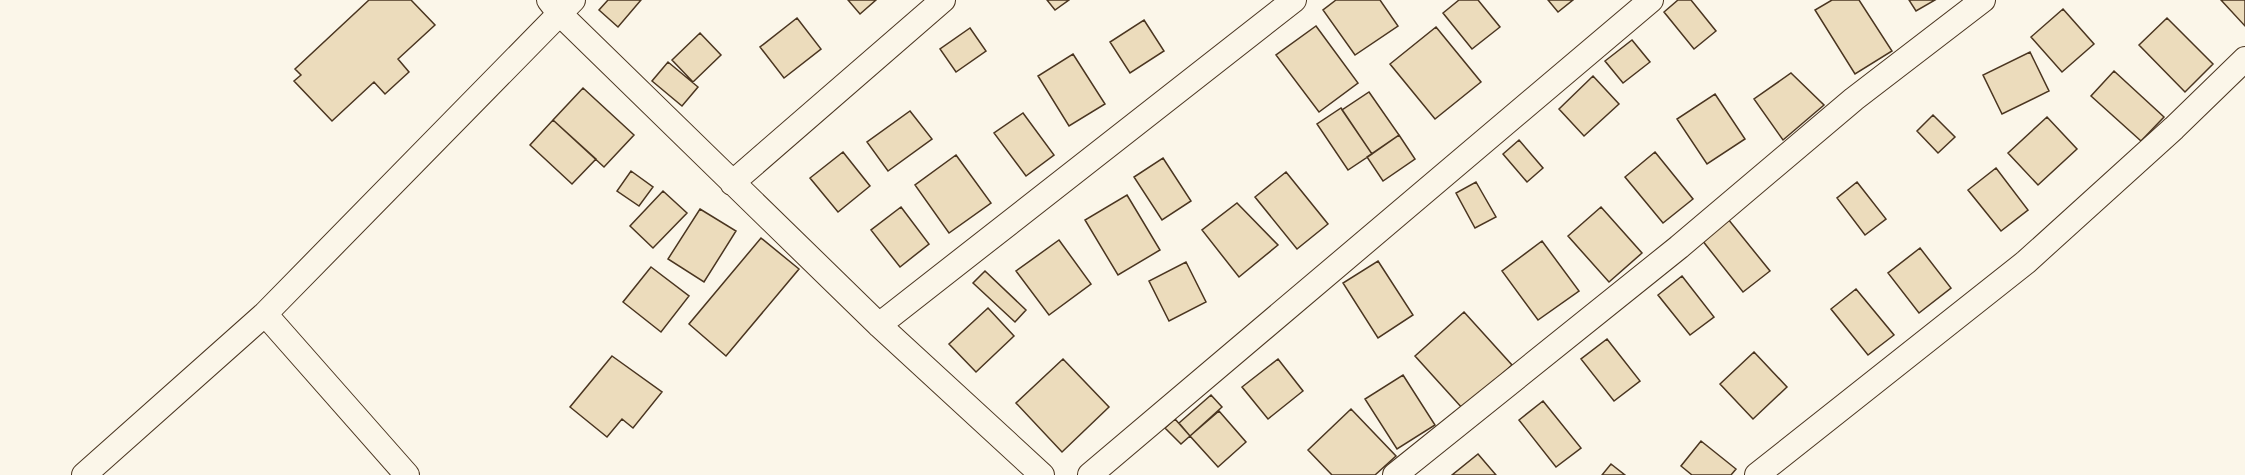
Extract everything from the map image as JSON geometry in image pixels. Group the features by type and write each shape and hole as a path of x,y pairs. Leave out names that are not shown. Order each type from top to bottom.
{"street":[{"path":"732,183 943,0"},
{"path":"879,325 1294,0"},
{"path":"1090,475 1651,0"},
{"path":"1395,475 1670,254 1854,99 1983,0"},
{"path":"84,475 265,314 560,4 732,183 879,325 1042,475"},
{"path":"1757,475 2026,262 2174,128 2245,59"},
{"path":"265,314 407,475"}],"building":[{"path":"369,0 411,0 435,25 398,59 409,72 385,94 374,82 332,121 294,81 301,75 295,69"},
{"path":"608,0 641,0 618,27 599,10"},
{"path":"848,0 876,0 860,14"},
{"path":"1047,0 1069,0 1055,10"},
{"path":"1336,0 1380,0 1398,26 1355,55 1323,10"},
{"path":"1459,0 1478,0 1500,27 1472,49 1443,13"},
{"path":"1548,0 1573,0 1558,12"},
{"path":"1678,0 1691,0 1716,31 1694,49 1664,12"},
{"path":"1832,0 1859,0 1892,51 1855,74 1815,10"},
{"path":"1909,0 1935,0 1916,11"},
{"path":"2221,0 2245,0 2245,26"},
{"path":"2063,9 2094,44 2062,72 2031,37"},
{"path":"797,18 821,49 784,78 760,47"},
{"path":"2167,18 2213,64 2185,92 2139,45"},
{"path":"1144,20 1164,51 1130,73 1110,42"},
{"path":"1316,26 1358,83 1319,112 1276,55"},
{"path":"1436,27 1481,82 1435,119 1390,64"},
{"path":"970,28 986,51 956,72 940,49"},
{"path":"700,33 721,55 693,82 672,60"},
{"path":"1632,40 1650,62 1623,83 1605,61"},
{"path":"2030,52 2049,91 2002,114 1983,75"},
{"path":"1073,54 1105,104 1069,126 1038,76"},
{"path":"668,62 698,87 682,106 652,81"},
{"path":"2114,71 2164,117 2141,141 2091,96"},
{"path":"1791,73 1824,105 1783,140 1754,99"},
{"path":"1593,76 1619,104 1584,136 1559,109"},
{"path":"583,88 634,135 604,167 553,120"},
{"path":"1369,92 1399,135 1372,154 1342,110"},
{"path":"1715,94 1745,139 1707,164 1677,119"},
{"path":"1341,108 1372,154 1348,170 1317,124"},
{"path":"910,111 932,139 888,171 867,142"},
{"path":"1023,113 1054,155 1026,176 994,133"},
{"path":"1933,115 1955,137 1938,153 1917,131"},
{"path":"2047,117 2077,149 2038,185 2008,153"},
{"path":"553,120 596,159 572,184 530,145"},
{"path":"1399,135 1415,159 1383,181 1367,157"},
{"path":"1519,140 1543,168 1527,182 1503,154"},
{"path":"843,152 870,186 838,212 810,178"},
{"path":"1655,152 1693,199 1663,223 1625,177"},
{"path":"956,155 991,203 949,233 915,185"},
{"path":"1163,158 1191,201 1162,220 1134,177"},
{"path":"1996,168 2028,210 2001,231 1968,190"},
{"path":"631,171 653,187 639,206 617,191"},
{"path":"1286,172 1328,224 1297,249 1255,197"},
{"path":"1476,182 1496,217 1475,228 1456,193"},
{"path":"1857,182 1886,219 1865,235 1837,198"},
{"path":"663,191 687,213 653,248 630,226"},
{"path":"1127,195 1160,250 1118,275 1085,220"},
{"path":"1237,203 1278,245 1239,277 1202,230"},
{"path":"901,207 929,244 900,267 871,230"},
{"path":"1601,207 1642,253 1609,282 1568,236"},
{"path":"700,209 736,231 704,282 668,259"},
{"path":"1728,219 1770,271 1743,292 1702,240"},
{"path":"761,238 799,269 726,356 689,324"},
{"path":"1059,240 1091,284 1049,315 1016,271"},
{"path":"1542,241 1579,291 1538,320 1502,271"},
{"path":"1920,248 1951,288 1919,313 1888,273"},
{"path":"1378,261 1413,315 1378,338 1343,283"},
{"path":"1186,262 1206,302 1169,321 1149,281"},
{"path":"651,267 689,296 661,332 623,302"},
{"path":"985,271 1026,310 1015,322 973,283"},
{"path":"1682,276 1714,317 1690,335 1658,295"},
{"path":"1856,289 1894,335 1868,355 1831,309"},
{"path":"988,308 1014,336 976,372 949,344"},
{"path":"1464,312 1512,365 1463,409 1415,356"},
{"path":"1607,339 1640,381 1614,401 1581,359"},
{"path":"1754,352 1787,387 1753,419 1720,384"},
{"path":"612,356 662,392 633,428 622,419 607,437 570,407"},
{"path":"1063,359 1109,407 1062,452 1016,403"},
{"path":"1278,359 1303,391 1268,419 1242,387"},
{"path":"1403,375 1435,425 1397,449 1365,399"},
{"path":"1211,395 1222,407 1190,436 1179,423"},
{"path":"1543,401 1581,448 1556,467 1519,420"},
{"path":"1351,409 1396,456 1375,475 1332,475 1308,450"},
{"path":"1219,411 1246,442 1218,467 1190,436"},
{"path":"1175,419 1190,436 1181,444 1165,428"},
{"path":"1701,441 1736,469 1731,475 1692,475 1681,466"},
{"path":"1478,454 1496,475 1452,475"},
{"path":"1611,464 1625,475 1602,475"}]}
